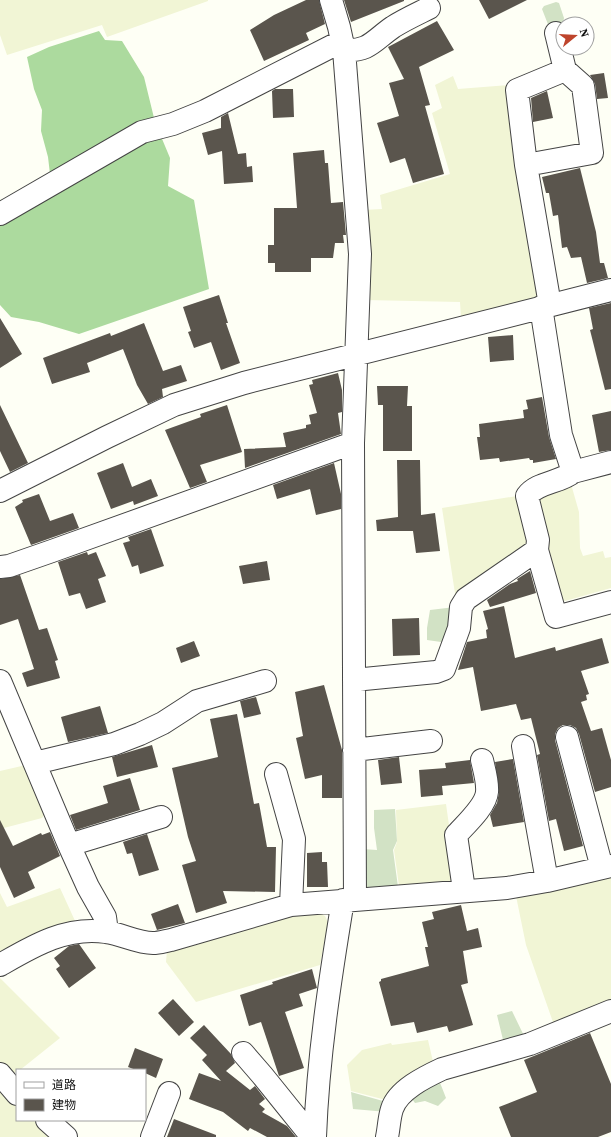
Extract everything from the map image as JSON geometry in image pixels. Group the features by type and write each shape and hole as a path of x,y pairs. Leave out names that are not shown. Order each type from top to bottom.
{"street":[{"path":"315,1137 317,1086 326,1007 349,900 354,750 354,443 360,254 343,46 331,0"},
{"path":"0,214 142,132 173,124 205,111 343,46 354,51 376,42 392,28 429,8"},
{"path":"526,165 592,153 583,86 565,70 562,56"},
{"path":"565,70 517,90 561,435 573,472"},
{"path":"0,491 174,405 244,383 611,290"},
{"path":"0,567 9,566 52,551 354,443"},
{"path":"611,462 573,472 566,479 532,490 527,496 538,540 537,550 556,617 611,602"},
{"path":"354,680 436,672 444,669 459,628 460,606 466,598 537,550"},
{"path":"0,681 88,887 105,917 107,932"},
{"path":"35,763 114,744 163,723 197,700 265,682"},
{"path":"0,965 33,947 70,932 85,930 107,932 137,941 154,943 171,940 290,905 464,890 507,888 547,881 606,867 567,736"},
{"path":"354,750 431,742"},
{"path":"524,746 547,881"},
{"path":"464,890 456,835 469,822 484,801 487,792 482,760"},
{"path":"276,774 294,839 290,905"},
{"path":"69,844 161,818"},
{"path":"387,1137 392,1108 403,1093 432,1073 530,1044 611,1011"},
{"path":"243,1053 312,1137"},
{"path":"0,1074 16,1093"},
{"path":"152,1137 169,1093"},
{"path":"48,1121 66,1137"}],"green space":[{"path":"0,0 208,1 107,37 102,25 7,55 0,35"},
{"path":"556,2 559,3 563,16 555,16 555,31 551,32 542,9 544,6"},
{"path":"99,31 105,40 122,41 144,77 155,122 170,158 168,186 194,200 209,289 79,334 39,322 11,317 0,305 0,200 22,196 50,174 48,157 41,131 42,110 34,89 27,57 49,47"},
{"path":"453,76 458,89 509,85 543,299 461,318 460,302 365,300 363,210 382,209 380,195 450,174 432,113 442,108 435,85"},
{"path":"571,484 579,512 580,548 583,556 603,551 605,558 611,557 611,588 565,601 557,597 538,494"},
{"path":"523,495 534,543 456,600 442,508"},
{"path":"455,607 448,643 427,640 430,610"},
{"path":"26,765 46,813 42,818 0,829 0,771"},
{"path":"446,804 457,882 399,886 394,850 397,842 396,810"},
{"path":"395,809 397,841 393,850 398,887 362,889 362,849 377,850 374,828 374,810"},
{"path":"611,876 611,1003 554,1025 526,945 516,896"},
{"path":"60,888 76,923 0,955 0,893 7,907"},
{"path":"318,912 325,916 328,922 320,965 196,1002 166,962 167,951 278,916"},
{"path":"0,978 60,1038 21,1069 16,1069 11,1077 0,1064"},
{"path":"512,1011 527,1042 505,1048 497,1015"},
{"path":"428,1040 434,1066 390,1101 351,1091 347,1065 362,1050 391,1043 392,1045"},
{"path":"437,1075 446,1098 438,1106 425,1101 415,1103 412,1099"},
{"path":"0,1088 16,1103 16,1121 35,1121 53,1137 0,1137"},
{"path":"351,1092 390,1103 387,1112 353,1109"}],"building":[{"path":"306,0 319,0 325,24 306,33 309,40 264,61 250,30 274,15"},
{"path":"344,0 404,0 404,1 351,22"},
{"path":"479,0 527,0 489,19"},
{"path":"437,21 454,50 419,67 430,105 425,106 444,174 413,183 405,158 390,163 377,123 399,116 389,83 404,79 388,47"},
{"path":"604,73 608,98 597,99 595,84 590,75"},
{"path":"275,89 293,89 294,117 273,118 272,91"},
{"path":"547,91 553,118 533,122 531,98"},
{"path":"228,113 238,154 246,153 247,167 252,166 253,182 224,184 222,151 208,155 202,133 221,128 221,117"},
{"path":"324,150 325,163 328,163 331,203 343,202 346,235 343,235 344,243 335,243 333,258 311,258 311,272 275,272 275,263 268,263 268,245 274,245 274,208 297,208 293,153"},
{"path":"580,168 596,232 600,263 604,263 608,278 587,283 581,257 571,258 567,247 562,248 558,215 553,216 549,193 546,193 542,177"},
{"path":"219,295 228,323 226,323 240,363 221,370 211,342 194,348 188,332 191,331 183,307"},
{"path":"611,303 611,389 605,390 590,330 593,329 589,308"},
{"path":"0,318 22,354 0,368"},
{"path":"144,323 163,371 181,365 187,381 162,389 163,397 148,404 137,385 123,349 87,363 90,372 52,384 43,358 110,333 111,336"},
{"path":"513,335 514,360 490,362 488,337"},
{"path":"338,373 342,390 342,412 338,413 341,434 245,468 244,449 286,447 283,433 306,428 306,425 311,424 309,415 317,413 309,385 313,384 312,380"},
{"path":"377,386 408,386 407,406 412,406 412,451 383,451 383,405 378,405"},
{"path":"542,397 549,437 556,459 533,463 533,460 530,460 529,458 500,462 499,458 480,460 477,437 480,437 479,424 524,418 523,410 528,409 526,400"},
{"path":"0,405 28,463 10,472 0,451"},
{"path":"227,405 242,452 200,465 207,482 190,488 165,430 201,417 200,414"},
{"path":"611,411 611,450 599,452 592,415"},
{"path":"397,460 420,460 421,515 435,513 440,551 416,553 413,531 377,531 376,520 398,517"},
{"path":"123,463 132,487 151,479 158,496 134,505 133,501 111,509 97,473"},
{"path":"334,463 341,494 341,509 316,515 310,489 277,499 273,485"},
{"path":"39,494 50,521 73,513 79,528 31,545 15,507 23,502 22,500"},
{"path":"151,529 164,566 140,574 138,565 132,567 123,543 130,541 128,537"},
{"path":"87,552 88,555 96,552 106,576 98,579 106,602 86,609 80,593 69,596 58,562"},
{"path":"267,561 270,580 243,584 239,566"},
{"path":"530,571 536,593 490,607 487,600 510,584 518,581 517,579"},
{"path":"20,575 39,630 47,628 58,660 55,661 60,678 27,687 22,673 34,669 18,619 0,625 0,579"},
{"path":"504,606 515,658 555,647 556,651 602,638 609,663 581,671 589,694 586,695 587,700 581,702 591,731 602,728 611,760 611,787 595,792 576,728 570,725 563,725 558,728 555,734 555,740 583,846 564,851 556,819 549,821 537,755 540,754 531,718 521,720 516,704 481,711 473,667 458,670 467,642 487,638 486,630 488,629 483,611"},
{"path":"419,618 420,655 393,656 392,619"},
{"path":"194,641 200,656 181,663 176,648"},
{"path":"324,685 342,750 342,798 322,798 322,775 305,779 296,738 303,736 295,692"},
{"path":"256,697 261,714 244,718 240,701"},
{"path":"100,706 108,733 68,742 61,717"},
{"path":"237,714 254,804 259,803 267,847 276,847 275,892 223,891 227,903 196,913 182,865 196,861 188,837 172,768 218,757 210,719"},
{"path":"152,745 158,767 117,777 112,757"},
{"path":"399,757 402,783 381,785 378,760"},
{"path":"513,759 524,822 493,827 490,815 497,803 499,792 495,762"},
{"path":"470,760 474,783 442,786 443,795 421,797 419,770 446,768 445,763"},
{"path":"130,778 140,810 76,830 70,815 108,803 103,786"},
{"path":"0,820 13,846 41,833 42,835 50,832 60,856 28,872 35,888 14,898 0,867"},
{"path":"147,834 159,870 139,876 132,853 127,854 123,842"},
{"path":"322,852 322,862 327,862 328,887 307,887 307,853"},
{"path":"178,904 185,923 157,930 151,914"},
{"path":"461,905 467,931 478,928 482,947 463,951 468,983 461,985 473,1025 449,1032 447,1026 417,1033 414,1022 391,1026 379,982 381,979 429,966 425,947 428,947 422,922 434,919 432,912"},
{"path":"79,944 96,968 69,988 56,969 60,966 54,958 69,946"},
{"path":"312,969 317,988 299,994 303,1006 285,1012 304,1068 279,1076 261,1022 249,1026 240,995 273,984 272,982"},
{"path":"173,999 194,1022 179,1036 158,1013"},
{"path":"204,1025 231,1054 235,1063 226,1071 250,1090 255,1086 265,1099 259,1104 265,1109 262,1112 287,1126 296,1137 267,1137 250,1128 248,1131 223,1112 189,1099 199,1073 221,1081 202,1060 207,1055 190,1038"},
{"path":"590,1033 611,1084 611,1132 598,1137 511,1137 499,1107 537,1092 524,1060"},
{"path":"135,1048 163,1059 156,1078 146,1073 146,1069 133,1069 128,1067"},
{"path":"174,1119 216,1135 216,1137 167,1137"}]}
